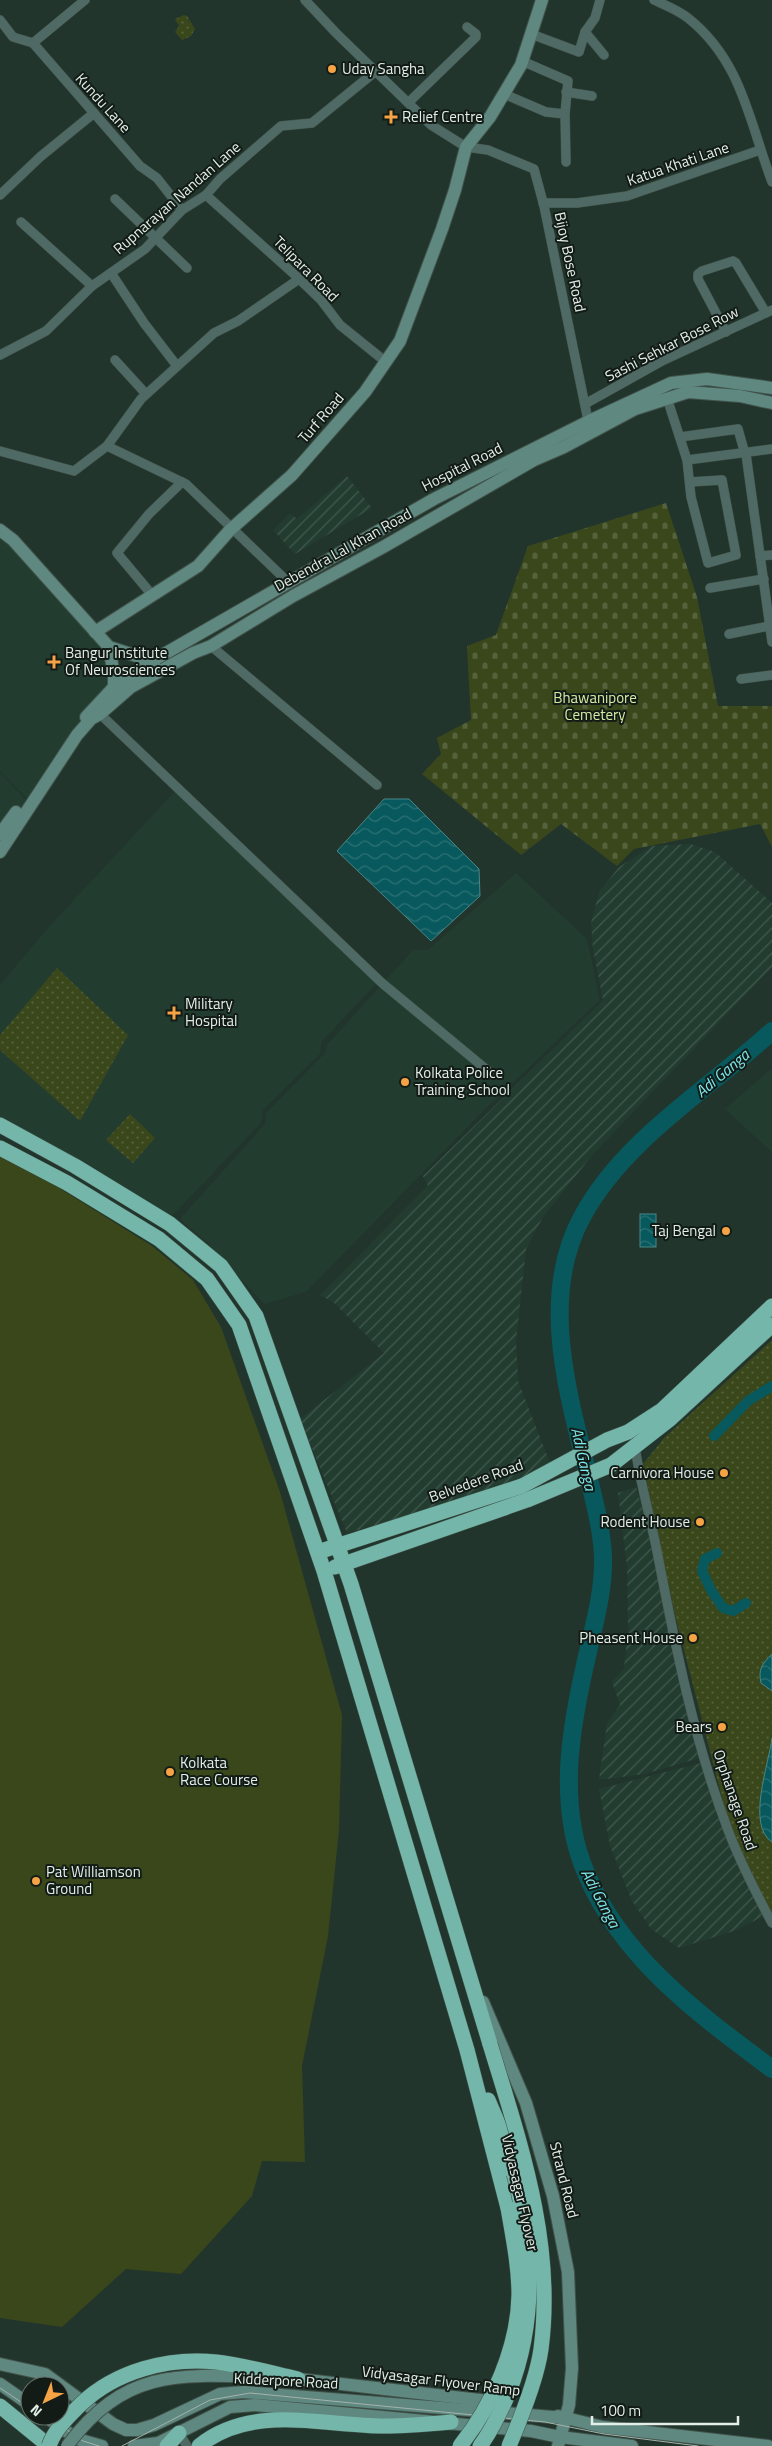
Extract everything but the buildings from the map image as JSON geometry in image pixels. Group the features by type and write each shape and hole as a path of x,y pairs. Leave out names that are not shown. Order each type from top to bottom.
{"highway":[{"name":"Vidyasagar Flyover","path":"0,1126 75,1166 170,1224 221,1266 256,1316 344,1564 458,1944 524,2153 537,2209 544,2274 541,2349 522,2416 511,2446"},
{"name":"Vidyasagar Flyover","path":"0,1148 67,1183 159,1239 207,1279 239,1325 324,1571 467,2050 508,2208 518,2264 519,2297 514,2334 497,2388 476,2427 460,2446"},
{"path":"67,1183 75,1166"},
{"name":"Belvedere Road","path":"318,1552 522,1486 607,1440 628,1432 662,1410 772,1306"},
{"path":"324,1571 549,1490 611,1465 670,1419 772,1324"},
{"path":"467,2050 500,2128 514,2174 524,2216 530,2267 526,2334 520,2364 503,2406 480,2446"},
{"path":"0,2406 49,2446 72,2414 103,2386 135,2371 157,2365 188,2360 217,2362 298,2379"},
{"path":"199,2446 214,2434 237,2425 261,2421 289,2420 385,2426 451,2422"},
{"path":"167,2446 183,2440"}],"main road":[{"path":"466,147 490,117 522,61 542,0"},
{"name":"Turf Road","path":"94,632 198,566 231,528 292,475 365,392 400,341 425,278 455,190 466,147"},
{"name":"Hospital Road","path":"156,666 289,583 434,499 590,427 671,383 707,379 772,388"},
{"name":"Debendra Lal Khan Road","path":"0,852 90,719 100,714 114,694 131,687 156,666 211,646 293,596 385,546 590,427 635,409 688,392 740,396 772,402"},
{"path":"0,530 14,540 109,647 156,666"},
{"path":"0,834 44,774 72,730 114,694 114,674 109,647"},
{"name":"Strand Road","path":"458,1944 526,2103 553,2196 568,2272 571,2315 572,2368 569,2405 559,2441"},
{"path":"0,2364 45,2374 113,2424 126,2430 137,2430 139,2446"},
{"name":"Vidyasagar Flyover Ramp","path":"66,2446 82,2425 106,2403 156,2380 193,2375 298,2379 431,2394 499,2402 565,2418"},
{"path":"0,2384 20,2398"},
{"name":"Kidderpore Road","path":"137,2430 154,2425 220,2394 244,2392 565,2418"},
{"name":"Kidderpore Road","path":"134,2446 183,2440 222,2410 255,2405 498,2427 531,2431 559,2441 632,2446"},
{"path":"565,2418 603,2427 768,2446"},
{"path":"60,2426 78,2439 102,2446"},
{"path":"498,2427 511,2446"}],"street":[{"path":"33,43 85,0"},
{"path":"305,0 337,34 431,125 466,147"},
{"path":"531,34 579,52 585,32 595,18 600,0"},
{"path":"654,0 686,16 711,39 733,70 772,182"},
{"name":"Kundu Lane","path":"0,20 13,37 33,43 140,166 157,178 182,210"},
{"path":"408,102 476,37 476,34 467,27"},
{"path":"585,32 604,55"},
{"path":"522,61 568,81 565,114 566,162"},
{"name":"Rupnarayan Nandan Lane","path":"0,355 46,331 92,286 145,249 182,210 206,195 220,179 281,126 312,123 376,71"},
{"path":"566,92 592,96"},
{"path":"504,94 546,112 565,114"},
{"path":"0,196 40,157 94,113"},
{"name":"Bijoy Bose Road","path":"466,147 488,150 534,169 543,203 590,427"},
{"name":"Katua Khati Lane","path":"543,203 577,203 627,196 760,150"},
{"name":"Telipara Road","path":"206,195 321,300 340,324 386,362"},
{"path":"114,199 187,268"},
{"path":"21,222 92,286"},
{"path":"726,332 698,279 698,274 702,271 733,261 769,311"},
{"path":"111,273 144,323 177,366"},
{"path":"0,451 74,471 107,446 146,394 214,333 238,321 299,279"},
{"name":"Sashi Sehkar Bose Row","path":"585,404 662,361 769,311"},
{"path":"114,360 146,394"},
{"path":"667,398 687,460 691,498 708,563 736,555 722,480 690,482"},
{"path":"680,437 738,429 745,454 772,642"},
{"path":"107,446 182,482 289,583"},
{"path":"687,460 772,449"},
{"path":"153,596 117,553 149,514 182,482"},
{"path":"760,556 772,555"},
{"path":"710,588 764,579"},
{"path":"729,634 770,626"},
{"path":"211,646 377,785"},
{"path":"741,678 772,675"},
{"path":"100,714 382,983 487,1070"},
{"name":"Orphanage Road","path":"635,1447 639,1477 654,1535 672,1632 715,1794 729,1833 772,1923"}],"shaded area":[{"path":"347,476 372,508 295,554 273,530 290,513 297,519"},
{"name":"Bangur Institute Of Neurosciences","path":"0,534 105,648 111,676 109,697 30,801 0,771"},
{"path":"0,773 28,802 0,843"},
{"name":"Military Hospital","path":"176,790 376,984 322,1041 320,1054 263,1110 261,1123 170,1218 0,1117 0,985 48,928"},
{"path":"691,844 715,852 772,903 772,967 594,1153 543,1217 526,1249 516,1341 518,1381 552,1468 457,1503 347,1533 300,1419 384,1353 333,1302 320,1295 428,1186 423,1176 603,1000 593,949 591,923 599,892 619,867 652,846"},
{"name":"Kolkata Police Training School","path":"516,873 587,939 600,1000 483,1111 306,1292 264,1304 210,1245 180,1219 265,1124 266,1113 325,1053 327,1045 413,950 428,950"},
{"path":"772,1068 772,1152 725,1109"},
{"path":"636,1487 651,1537 700,1758 644,1774 599,1780 607,1723 620,1705 612,1682 624,1668 628,1630 627,1567 618,1493"},
{"path":"701,1763 764,1916 734,1931 679,1948 651,1929 632,1901 610,1846 599,1789"}],"green space":[{"path":"184,15 187,16 195,29 191,36 182,40 175,32 179,26 175,19"},
{"name":"Bhawanipore Cemetery","path":"666,503 697,597 718,706 772,706 772,847 760,824 634,849 617,866 561,824 521,855 422,774 441,754 437,738 471,720 467,646 496,635 528,546"},
{"path":"57,968 128,1035 80,1121 0,1050 0,1035"},
{"path":"130,1114 155,1138 133,1163 106,1140"},
{"name":"Kolkata Race Course","path":"0,1157 56,1186 152,1246 193,1280 221,1327 280,1492 342,1715 339,1830 328,1936 302,2066 305,2162 262,2161 252,2196 181,2274 126,2269 62,2327 0,2318"},
{"path":"772,1340 772,1918 731,1833 675,1615 643,1464 664,1438"}],"water":[{"path":"384,799 409,799 479,869 480,896 431,941 337,851"},
{"path":"640,1214 656,1214 656,1247 640,1247"},
{"path":"772,1654 772,1691 761,1683 760,1674 763,1664"},
{"path":"772,1738 772,1842 764,1834 760,1808 761,1793"}],"waterway":[{"name":"Adi Ganga","path":"772,1031 644,1139 620,1163 600,1189 582,1217 569,1248 562,1280 560,1314 561,1347 566,1381 598,1518 603,1557 601,1593 576,1707 569,1763 571,1819 577,1846 586,1873 601,1904 620,1932 642,1959 691,2006 772,2069"},
{"path":"714,1436 748,1401 772,1386"},
{"path":"717,1553 705,1559 702,1571 711,1590 723,1608 733,1611 746,1603"}],"tram line":[{"path":"0,2388 20,2401"},
{"path":"122,2446 210,2400 250,2393 545,2422 604,2434 698,2446"},
{"path":"61,2426 83,2441 99,2446"}],"place":[{"name":"Uday Sangha","path":"332,69"},
{"name":"Relief Centre","path":"391,117"},
{"name":"Bangur Institute Of Neurosciences","path":"54,662"},
{"name":"Military Hospital","path":"174,1013"},
{"name":"Kolkata Police Training School","path":"405,1082"},
{"name":"Taj Bengal","path":"726,1231"},
{"name":"Carnivora House","path":"724,1473"},
{"name":"Rodent House","path":"700,1522"},
{"name":"Pheasent House","path":"693,1638"},
{"name":"Bears","path":"722,1727"},
{"name":"Kolkata Race Course","path":"170,1772"},
{"name":"Pat Williamson Ground","path":"36,1881"}]}
